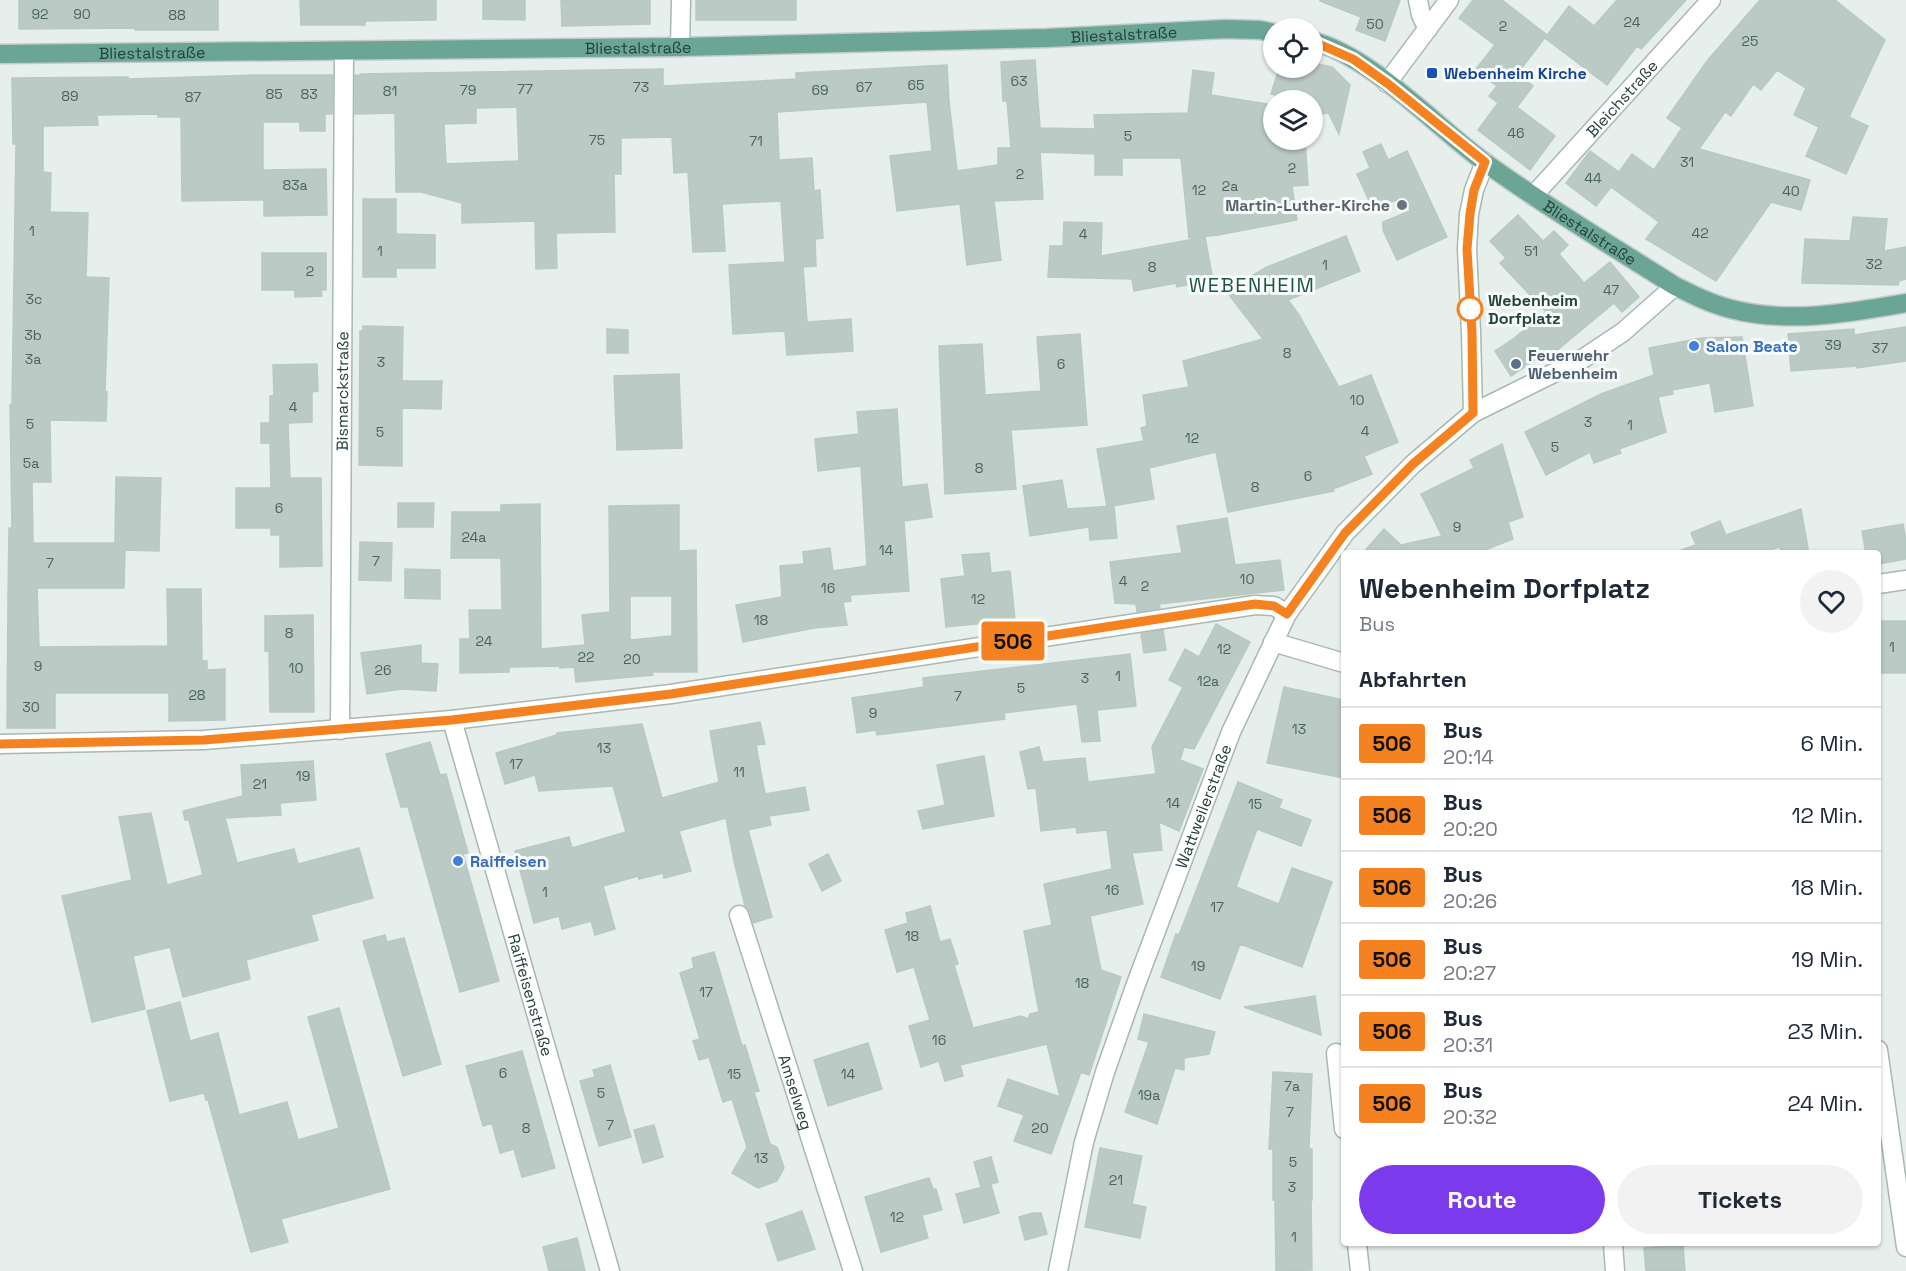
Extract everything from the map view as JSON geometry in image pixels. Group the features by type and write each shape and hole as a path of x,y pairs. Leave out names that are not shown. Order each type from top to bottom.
{"main road":[{"name":"Bliestalstraße","path":"0,54 680,47 1047,38 1225,29 1263,31"},
{"name":"Bliestalstraße","path":"1323,44 1353,59 1387,83 1485,162 1533,196 1675,286 1701,298 1730,309 1763,314 1826,315 1906,303"}],"street":[{"path":"680,47 681,0"},
{"path":"1418,0 1421,15 1428,29"},
{"path":"1387,83 1449,0"},
{"name":"Bleichstraße","path":"1533,196 1711,0"},
{"name":"Bismarckstraße","path":"340,730 344,51"},
{"path":"1473,413 1472,332 1467,249 1474,190 1485,162"},
{"name":"Wattweilerstraße","path":"1058,1271 1084,1142 1105,1072 1231,732 1287,614 1345,533 1413,464 1473,413 1584,358 1623,332 1675,286"},
{"path":"1881,584 1906,580"},
{"path":"0,744 204,740 452,720 671,694 1255,604 1274,606 1287,614"},
{"path":"1273,642 1341,662"},
{"name":"Raiffeisenstraße","path":"452,720 610,1271"},
{"name":"Amselweg","path":"739,915 853,1271"},
{"path":"1336,1053 1341,1100"},
{"path":"1881,1071 1906,1247"},
{"path":"1357,1246 1360,1271"},
{"path":"1613,1246 1615,1271"}],"building":[{"path":"19,0 218,0 218,30 19,29"},
{"path":"300,0 436,0 436,20 365,21 365,25 301,25"},
{"path":"483,0 525,0 525,20 483,19"},
{"path":"561,0 650,0 650,24 562,26"},
{"path":"696,0 796,0 796,20 696,20"},
{"path":"1320,0 1400,0 1385,41 1356,30 1361,17"},
{"path":"1473,0 1502,0 1547,35 1517,74 1533,86 1517,107 1555,136 1530,170 1478,130 1498,103 1489,96 1497,86 1475,70 1495,45 1459,18"},
{"path":"1617,0 1686,0 1641,49 1637,46 1607,85 1545,38 1569,6 1594,26"},
{"path":"1760,0 1835,0 1885,40 1849,117 1868,126 1846,174 1806,156 1819,127 1794,115 1806,88 1777,70 1761,90 1753,84 1731,116 1725,112 1699,149 1810,180 1801,210 1771,202 1716,281 1646,239 1659,222 1611,187 1596,206 1566,183 1590,151 1619,172 1632,154 1654,170 1682,128 1667,118 1707,61"},
{"path":"1035,60 1040,128 1095,129 1094,115 1188,113 1193,70 1214,73 1211,95 1263,103 1263,150 1306,150 1308,185 1292,186 1297,220 1218,235 1189,238 1181,158 1122,158 1122,175 1095,175 1095,154 1040,152 1043,199 994,201 1001,260 967,265 960,204 897,211 890,156 932,151 927,102 777,112 779,160 812,158 814,191 820,190 823,238 815,239 816,266 803,267 807,322 851,319 853,351 787,355 785,331 733,334 729,265 785,262 781,201 722,204 725,251 693,252 688,172 674,173 672,137 621,138 621,174 614,174 615,232 556,233 557,268 536,269 535,221 462,223 462,203 421,192 396,192 395,113 355,114 355,75 663,69 663,86 796,79 796,73 947,65 957,171 998,165 998,148 1011,148 1007,101 1003,101 1001,62","holes":["517,107 519,161 446,164 444,124 476,123 476,108"]},
{"path":"1323,65 1332,67 1350,85 1339,134 1328,112 1323,114 1323,90 1272,90 1276,78 1323,78"},
{"path":"333,75 332,114 325,114 325,131 300,131 300,122 263,122 263,170 326,169 327,215 264,216 264,200 182,201 181,117 158,117 158,114 97,115 98,125 43,126 43,172 51,173 50,212 88,213 86,277 109,278 105,392 107,392 106,421 50,420 51,482 32,482 33,543 115,543 116,477 161,478 159,551 125,550 124,588 37,588 39,647 168,646 167,589 201,589 202,661 207,661 207,670 225,669 225,720 169,721 169,693 55,693 55,728 7,728 9,528 12,528 10,405 12,405 16,144 13,144 12,78 128,77 128,79"},
{"name":"Martin-Luther-Kirche","path":"1381,144 1388,160 1407,151 1447,237 1397,260 1383,230 1383,222 1410,211 1407,199 1371,205 1357,174 1370,168 1363,152"},
{"path":"363,199 396,199 396,234 435,235 435,268 396,268 396,277 363,277"},
{"path":"1518,215 1543,241 1554,231 1568,245 1559,254 1584,283 1610,262 1639,297 1622,312 1614,303 1549,357 1546,353 1511,376 1495,351 1546,312 1500,263 1506,258 1490,241"},
{"path":"1853,217 1887,219 1884,251 1906,247 1906,279 1899,281 1898,285 1802,283 1805,239 1850,241"},
{"path":"1064,222 1102,223 1101,256 1205,237 1213,280 1177,287 1176,283 1134,291 1132,279 1048,277 1050,246 1063,246"},
{"path":"1346,236 1360,271 1288,300 1299,315 1339,387 1371,375 1398,442 1364,456 1372,474 1333,489 1334,491 1228,512 1216,452 1149,468 1154,499 1107,507 1097,449 1144,441 1141,428 1147,426 1143,395 1189,387 1183,361 1263,339 1226,291 1267,267"},
{"path":"262,253 326,253 326,290 321,290 322,296 295,297 295,290 262,290"},
{"path":"363,326 403,327 402,381 442,381 441,409 402,408 402,466 359,465 360,331 363,331"},
{"path":"1906,327 1906,361 1857,368 1857,366 1791,371 1788,334 1854,329 1854,335"},
{"path":"607,329 628,330 628,353 607,353"},
{"path":"1080,334 1087,425 1011,430 1016,489 945,494 939,346 982,344 985,395 1041,391 1037,337"},
{"path":"1742,337 1753,406 1715,412 1710,383 1672,390 1673,394 1658,397 1666,432 1619,449 1621,453 1594,463 1590,452 1546,475 1525,432 1601,394 1654,375 1649,348 1702,338"},
{"path":"317,364 318,391 312,392 312,422 288,423 290,478 321,478 322,566 280,567 280,535 271,535 271,528 236,528 236,488 271,488 270,443 261,443 261,423 270,423 270,396 274,396 273,365"},
{"path":"679,374 682,448 617,450 614,376"},
{"path":"897,409 902,487 927,484 932,517 904,521 909,591 850,595 851,601 843,602 847,625 814,628 743,642 736,605 782,597 780,566 804,564 803,552 830,548 833,571 867,566 861,466 818,471 815,439 859,434 857,412"},
{"path":"1502,444 1523,517 1508,522 1513,539 1487,550 1366,550 1384,529 1401,545 1442,536 1421,494 1474,468 1470,460"},
{"path":"1062,480 1067,509 1114,506 1117,538 1090,540 1089,527 1030,536 1023,486"},
{"path":"398,503 434,503 433,527 398,527"},
{"path":"540,504 541,649 585,645 582,615 610,612 609,506 679,505 679,551 696,550 697,672 652,672 653,675 576,682 574,667 509,667 509,672 460,673 460,639 470,639 469,610 502,610 501,558 451,558 452,512 501,512 501,505","holes":["630,596 672,596 672,636 630,640"]},
{"path":"1801,509 1808,550 1780,550 1780,547 1769,550 1681,550 1696,545 1691,533 1720,521 1726,535"},
{"path":"1227,518 1235,565 1280,560 1284,590 1159,604 1160,608 1137,612 1136,604 1115,603 1110,562 1182,553 1177,526"},
{"path":"1903,524 1906,559 1881,563 1881,550 1865,550 1862,531"},
{"path":"360,542 392,543 391,581 359,580"},
{"path":"989,553 991,573 1010,571 1015,620 946,627 941,579 965,576 962,555"},
{"path":"405,569 440,570 440,599 405,598"},
{"path":"313,615 314,712 270,712 269,651 265,651 265,616"},
{"path":"1881,621 1906,621 1906,673 1881,673"},
{"path":"1216,624 1250,642 1194,749 1184,747 1180,760 1203,769 1179,831 1159,822 1162,850 1132,853 1143,904 1090,916 1101,970 1121,977 1089,1075 1081,1072 1051,1154 1014,1141 1024,1115 998,1106 1008,1079 1060,1097 1047,1044 960,1065 963,1076 945,1081 939,1061 921,1067 909,1026 930,1020 914,967 897,972 885,930 908,923 906,913 930,906 940,942 950,939 958,964 954,965 973,1028 1021,1016 1028,1019 1030,1014 1039,1012 1024,931 1052,925 1044,884 1112,869 1107,830 1077,833 1076,827 1041,831 1036,788 1028,789 1020,752 1039,747 1043,762 1085,758 1088,782 1156,774 1152,747 1183,687 1169,680 1185,649 1199,657"},
{"path":"1163,630 1166,650 1144,653 1141,634"},
{"path":"421,645 421,663 438,664 436,691 402,689 367,694 361,653"},
{"path":"1130,654 1136,706 1097,710 1100,741 1082,742 1077,704 1004,713 1005,719 877,735 876,730 857,733 852,698 924,687 923,678"},
{"path":"1284,687 1341,699 1341,777 1267,763"},
{"path":"760,722 765,744 756,745 765,794 805,787 809,810 769,816 771,825 748,830 772,917 753,923 750,912 745,906 726,818 679,831 691,871 664,878 663,873 639,879 638,876 603,886 615,929 595,935 591,921 562,929 559,916 534,923 515,851 569,837 572,848 626,832 613,786 539,791 535,775 505,784 496,753 557,735 557,733 642,724 662,798 719,782 710,731"},
{"path":"430,742 440,775 446,774 468,853 463,854 499,981 460,992 408,807 401,807 386,754"},
{"path":"984,756 994,816 923,829 918,811 945,805 937,765"},
{"path":"313,761 316,800 280,803 281,815 225,818 237,863 294,849 298,864 359,848 373,898 311,915 318,940 246,960 250,979 183,997 170,947 133,956 145,1009 92,1022 62,896 132,880 119,817 151,813 167,885 203,875 189,820 185,820 183,811 243,796 241,765"},
{"path":"1238,782 1282,800 1279,808 1311,820 1301,846 1257,829 1236,887 1279,904 1292,868 1332,882 1302,967 1240,944 1220,999 1161,977 1176,934 1179,935"},
{"path":"828,854 841,881 822,891 809,864"},
{"path":"385,935 387,942 404,938 441,1064 403,1076 363,941"},
{"path":"714,952 742,1046 745,1045 759,1091 754,1092 770,1144 777,1147 784,1168 777,1181 758,1188 732,1173 747,1147 732,1099 723,1102 709,1057 699,1060 693,1041 700,1039 680,973 694,968 692,958"},
{"path":"1315,996 1321,1035 1244,1007"},
{"path":"180,1002 190,1041 218,1033 239,1115 287,1102 298,1140 339,1128 308,1017 339,1008 390,1189 281,1219 288,1242 251,1252 208,1100 204,1093 170,1101 147,1011"},
{"path":"1144,1014 1215,1032 1209,1054 1184,1058 1184,1070 1175,1068 1157,1124 1125,1112 1149,1042 1138,1039"},
{"path":"868,1043 882,1089 828,1106 814,1060"},
{"path":"522,1051 555,1168 522,1177 514,1149 500,1153 492,1123 483,1126 466,1066"},
{"path":"610,1065 631,1137 599,1146 580,1081 595,1077 593,1070"},
{"path":"1273,1072 1312,1074 1309,1149 1312,1149 1312,1270 1276,1271 1273,1149 1269,1149"},
{"path":"654,1125 663,1157 643,1163 634,1130"},
{"path":"1100,1148 1142,1156 1132,1204 1146,1207 1140,1238 1085,1227"},
{"path":"991,1157 998,1182 981,1187 974,1162"},
{"path":"929,1178 933,1189 936,1189 942,1210 922,1215 928,1238 881,1252 865,1197"},
{"path":"991,1185 999,1213 964,1223 956,1194"},
{"path":"802,1211 815,1249 778,1261 766,1224"},
{"path":"1041,1213 1047,1234 1025,1240 1019,1217"},
{"path":"577,1238 585,1271 549,1271 543,1247"},
{"path":"1683,1246 1685,1271 1646,1271 1644,1248"}],"bus line":[{"name":"506","path":"0,744 204,740 452,720 671,694 1255,604 1274,606 1287,614 1345,533 1381,494 1473,413 1472,332 1467,249 1474,190 1485,162 1387,83 1353,59 1323,44"}],"place":[{"name":"Webenheim Kirche","path":"1432,73"},
{"name":"Martin-Luther-Kirche","path":"1402,205"},
{"name":"Webenheim Dorfplatz","path":"1470,309"},
{"name":"Salon Beate","path":"1694,346"},
{"name":"Feuerwehr Webenheim","path":"1516,364"},
{"name":"Raiffeisen","path":"458,861"}],"district":[{"name":"WEBENHEIM","path":"1252,285"}]}
